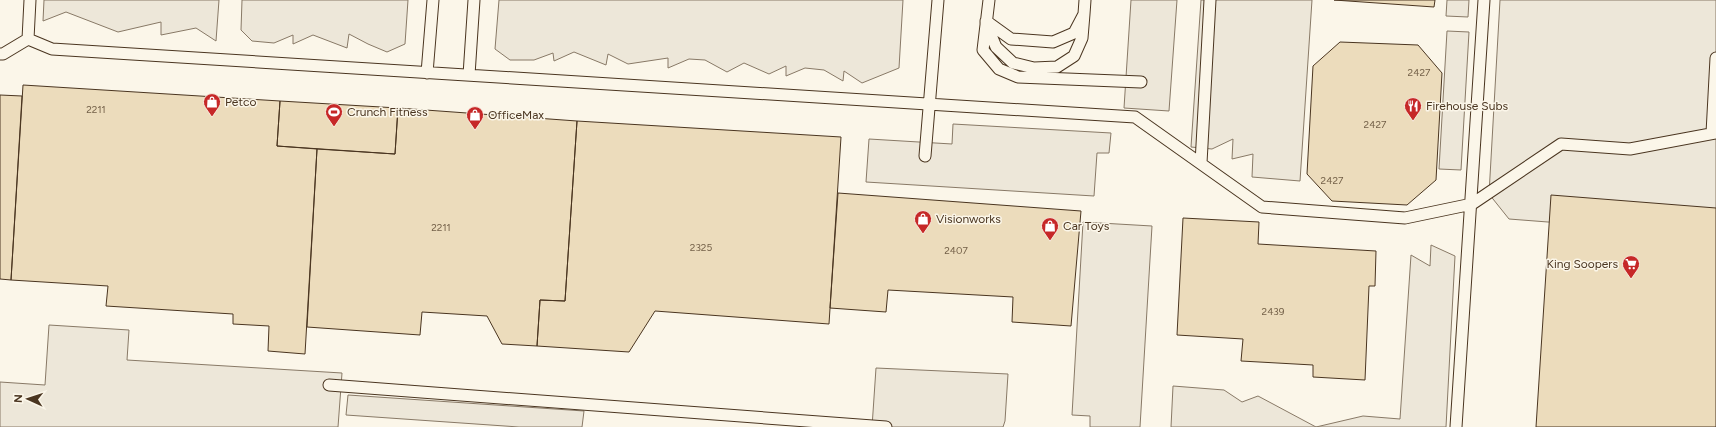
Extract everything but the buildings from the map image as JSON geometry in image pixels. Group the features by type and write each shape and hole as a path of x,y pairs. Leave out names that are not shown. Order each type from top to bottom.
{"lane":[{"path":"28,39 30,0"},
{"path":"428,73 433,0"},
{"path":"470,75 474,0"},
{"path":"925,156 938,0"},
{"path":"989,0 985,20 983,50 999,69 1018,77 1140,82"},
{"path":"985,20 996,47 1013,63 1034,68 1057,67 1074,56 1082,38 1085,0"},
{"path":"1201,163 1210,0"},
{"path":"1456,427 1472,204 1484,0"},
{"path":"985,20 1011,39 1053,42 1074,33 1084,14"},
{"path":"0,54 4,54 28,39"},
{"path":"28,39 52,49 1136,117 1262,207 1405,218 1472,204 1561,144 1630,149 1714,133 1716,58"},
{"path":"329,385 886,427"}],"shaded area":[{"path":"44,0 219,0 216,41 196,28 161,35 161,22 118,32 66,12 43,21"},
{"path":"242,0 408,0 405,44 387,52 349,34 347,48 313,35 293,44 293,35 274,43 252,41 241,30"},
{"path":"499,0 903,0 899,68 862,83 844,71 843,81 824,70 805,68 786,76 786,66 769,74 744,63 727,72 705,60 689,59 668,68 668,58 628,64 608,54 606,65 574,52 554,61 553,53 534,60 510,60 495,49"},
{"path":"1131,0 1177,0 1169,111 1124,108"},
{"path":"1201,0 1312,0 1300,181 1252,177 1253,154 1232,159 1233,139 1212,149 1191,147"},
{"path":"1447,0 1469,0 1468,17 1446,16"},
{"path":"1500,0 1716,0 1716,235 1509,219 1489,194"},
{"path":"1447,31 1469,32 1461,170 1439,169"},
{"path":"953,124 1111,133 1109,153 1097,153 1094,196 866,182 869,139 952,144"},
{"path":"1083,222 1152,226 1140,427 1090,427 1090,416 1072,415"},
{"path":"1431,245 1455,256 1446,427 1316,427 1363,416 1400,419 1411,255 1430,266"},
{"path":"49,325 129,330 127,360 342,373 338,427 0,427 0,382 45,385"},
{"path":"876,368 1008,374 1005,421 1003,427 872,427"},
{"path":"1173,386 1224,390 1242,402 1258,396 1316,427 1171,427"},
{"path":"348,395 584,411 582,427 519,427 346,415"}],"place":[{"name":"Petco","path":"212,117"},
{"name":"Firehouse Subs","path":"1413,121"},
{"name":"Crunch Fitness","path":"334,127"},
{"name":"OfficeMax","path":"475,130"},
{"name":"Visionworks","path":"923,234"},
{"name":"Car Toys","path":"1050,241"},
{"name":"King Soopers","path":"1631,279"}]}
